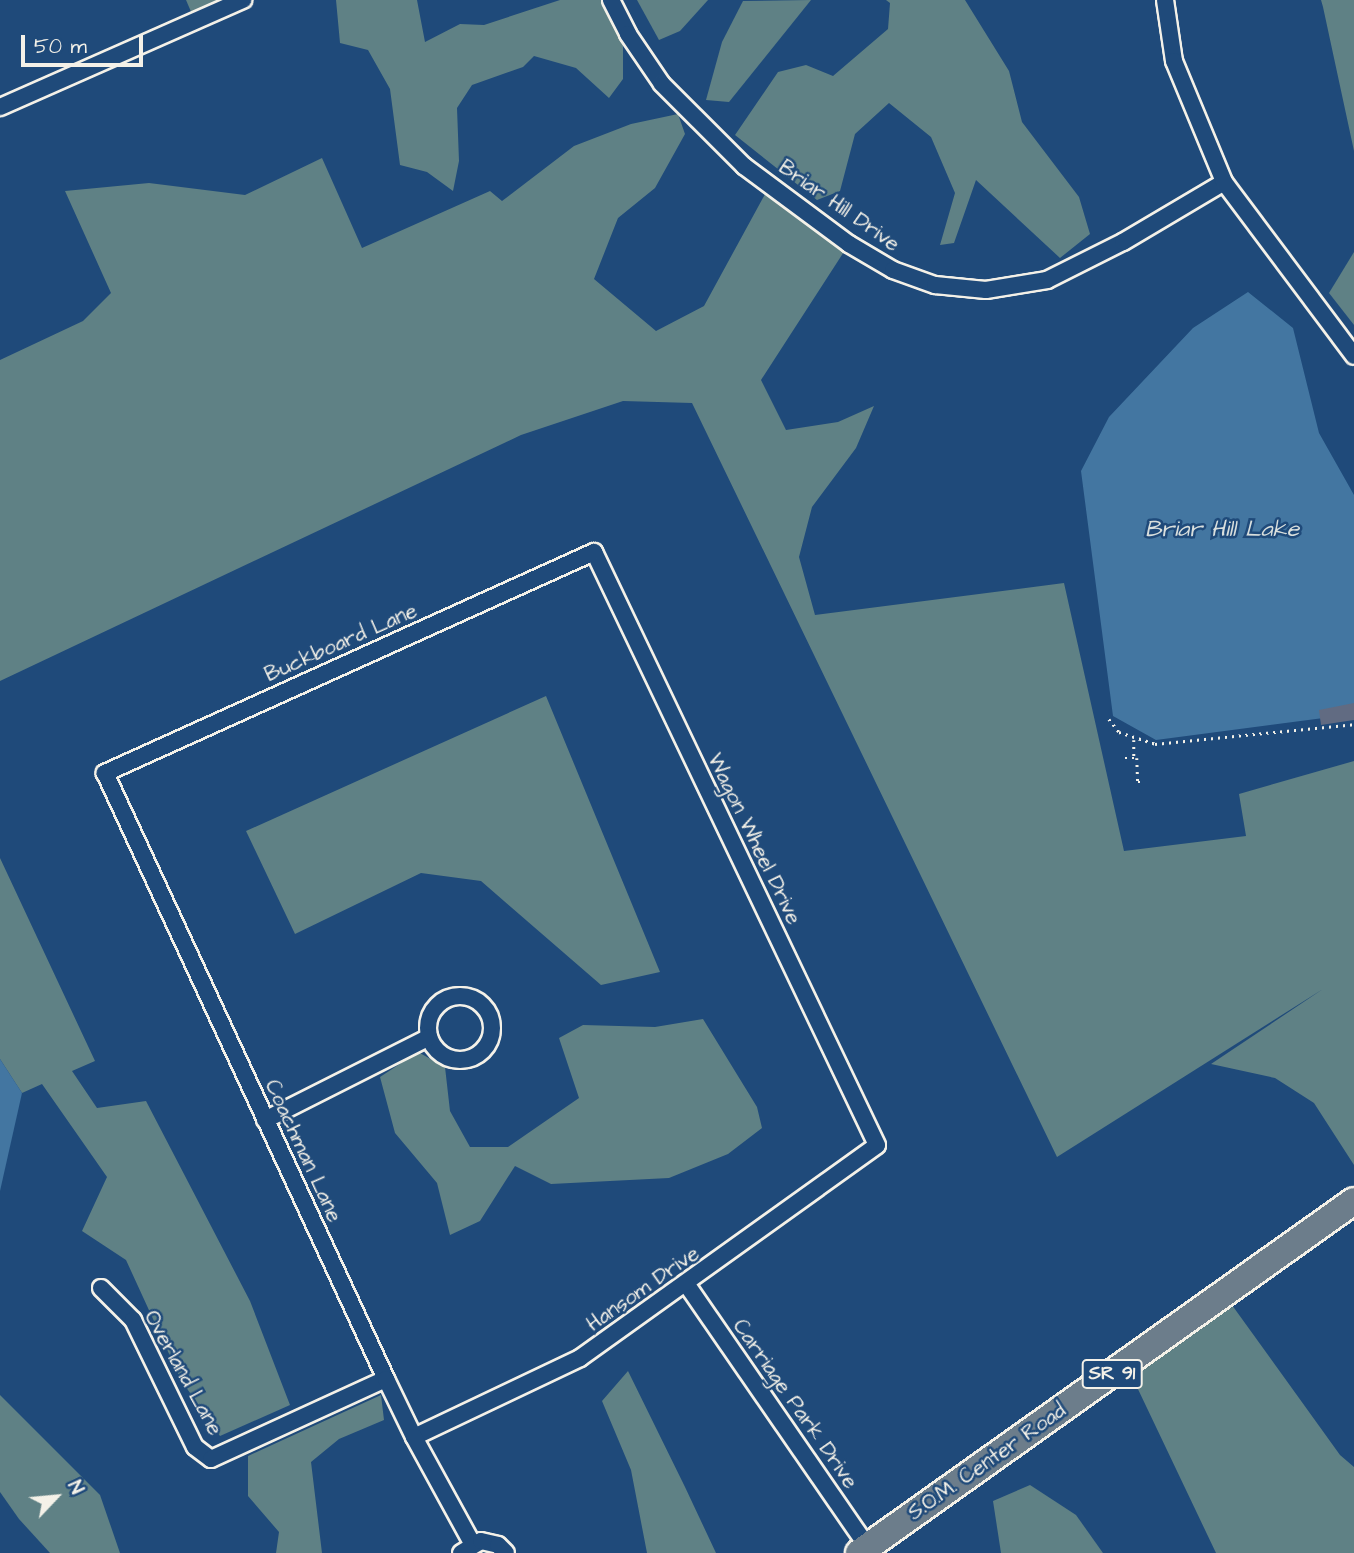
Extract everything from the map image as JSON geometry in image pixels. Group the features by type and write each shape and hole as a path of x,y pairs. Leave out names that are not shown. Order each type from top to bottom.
{"main road":[{"name":"S.O.M. Center Road","path":"867,1551 1354,1201"}],"street":[{"path":"0,107 243,0"},
{"name":"Briar Hill Drive","path":"611,0 628,34 662,84 744,166 849,244 893,270 935,285 986,290 1046,280 1123,242 1224,182"},
{"path":"1165,0 1174,61 1224,182 1354,356"},
{"name":"Buckboard Lane","path":"105,773 594,552"},
{"name":"Wagon Wheel Drive","path":"594,552 877,1145"},
{"name":"Coachman Lane","path":"105,773 466,1548 490,1541 506,1553"},
{"path":"453,996 474,998 493,1023 489,1044 482,1052 462,1061 441,1054 429,1037 430,1016 453,996"},
{"path":"265,1121 429,1037"},
{"name":"Hansom Drive","path":"414,1437 580,1358 687,1285 877,1145"},
{"name":"Carriage Park Drive","path":"687,1285 867,1551"},
{"name":"Overland Lane","path":"101,1288 133,1321 195,1447 211,1459 386,1379"}],"path":[{"path":"1109,719 1119,733 1134,740 1155,744 1354,724"},
{"path":"1134,740 1138,782 1145,782"},
{"path":"1125,758 1134,758"}],"green space":[{"path":"186,0 243,0 195,21"},
{"path":"336,0 417,0 425,42 460,24 484,25 560,0 606,0 623,45 623,79 609,98 576,68 534,56 523,67 472,85 457,108 459,161 453,191 427,172 400,165 390,89 368,50 340,43"},
{"path":"637,0 708,0 680,31 659,40"},
{"path":"811,0 729,102 706,100 722,42 743,1"},
{"path":"886,0 965,0 1009,71 1022,122 1079,197 1090,234 1060,258 976,180 954,243 940,245 955,193 931,137 889,103 855,134 840,191 817,200 735,135 778,72 806,65 833,76 888,29 890,3"},
{"path":"1321,0 1354,0 1354,151 1323,7"},
{"path":"678,114 685,134 655,188 618,218 594,279 656,331 704,306 770,185 849,244 761,380 786,430 838,422 874,406 856,448 812,507 799,557 815,615 1064,583 1124,851 1246,836 1239,794 1354,761 1354,1165 1314,1103 1275,1078 1211,1064 1323,989 1057,1157 692,403 623,401 521,435 0,681 0,360 83,321 111,293 65,191 149,183 245,195 322,158 362,248 490,191 502,201 574,146 631,124"},
{"path":"1354,252 1354,325 1329,293"},
{"path":"546,696 660,972 601,985 481,881 421,873 295,934 246,831"},
{"path":"0,858 95,1061 72,1071 97,1108 146,1101 250,1301 290,1405 220,1436 181,1380 126,1260 82,1231 107,1177 42,1084 22,1093 0,1059"},
{"path":"703,1019 757,1107 762,1128 728,1154 669,1178 551,1184 515,1166 480,1221 450,1235 437,1183 395,1133 380,1077 418,1052 445,1067 450,1111 470,1147 508,1147 579,1098 559,1038 583,1025 655,1027"},
{"path":"1224,1294 1340,1455 1354,1467 1354,1553 1216,1553 1126,1364"},
{"path":"628,1371 716,1553 647,1553 631,1470 602,1401"},
{"path":"0,1395 100,1495 120,1553 50,1553 19,1519 0,1492"},
{"path":"381,1395 384,1420 339,1439 311,1462 322,1553 276,1553 279,1532 248,1496 248,1456"},
{"path":"1030,1485 1076,1515 1103,1553 1001,1553 993,1501"}],"water":[{"name":"Briar Hill Lake","path":"1248,292 1293,328 1319,433 1354,495 1354,714 1156,740 1113,716 1081,471 1109,417 1193,328"},
{"path":"0,1059 22,1093 0,1191"}],"building":[{"path":"1354,703 1354,720 1321,725 1319,710"}]}
